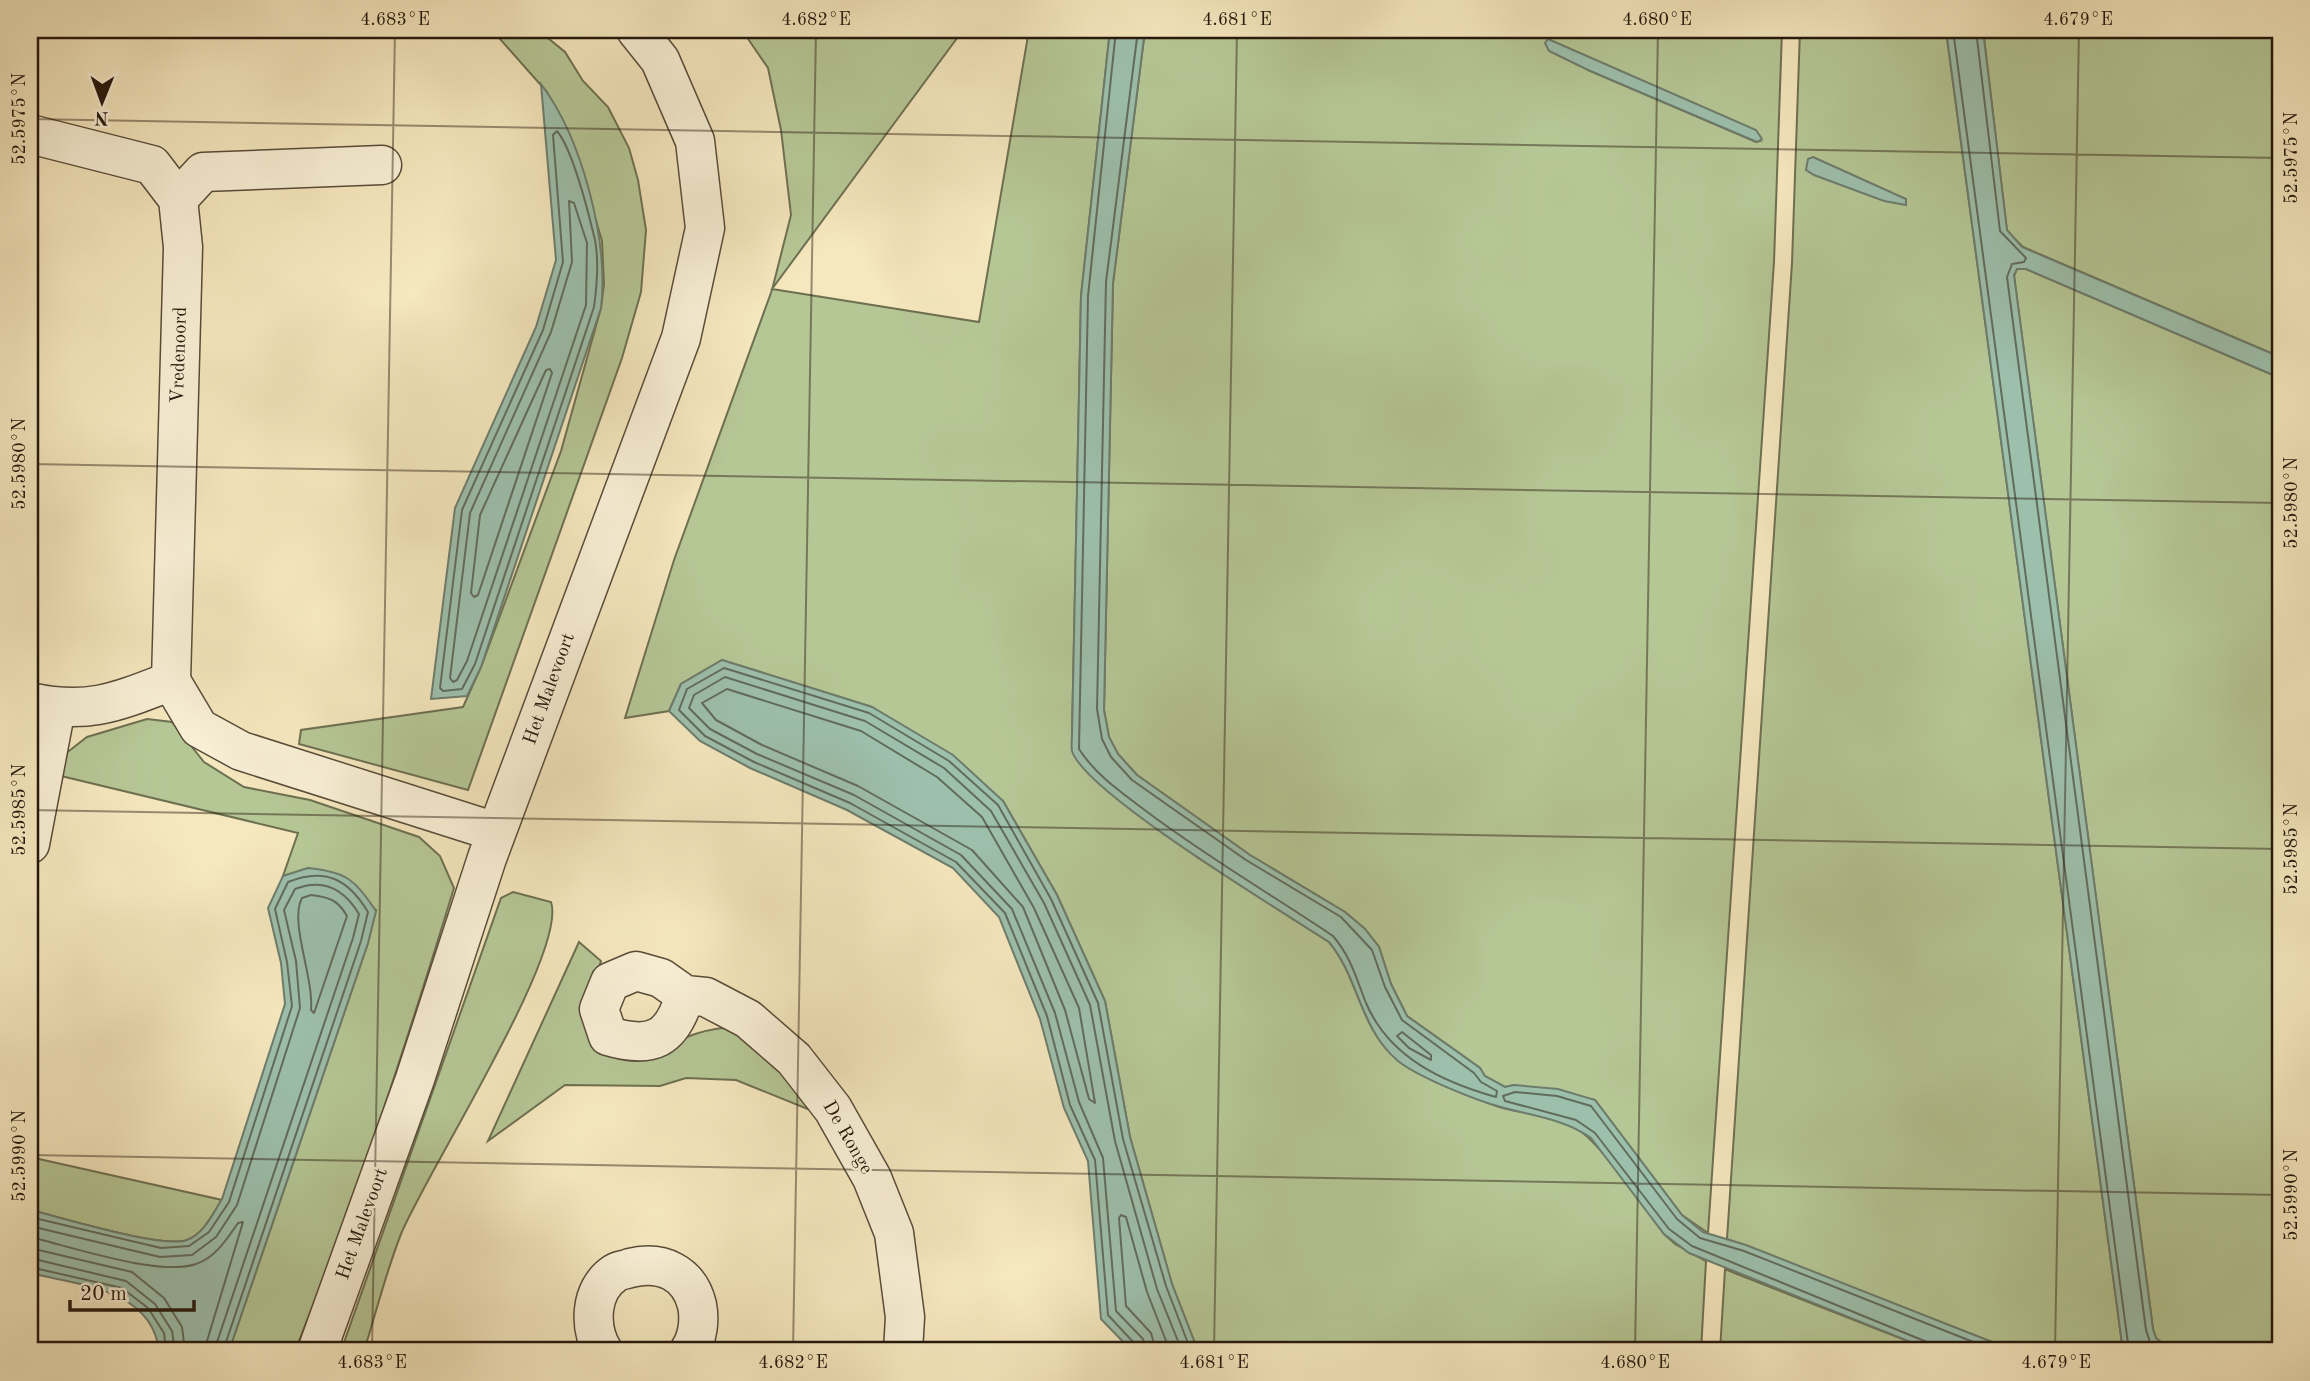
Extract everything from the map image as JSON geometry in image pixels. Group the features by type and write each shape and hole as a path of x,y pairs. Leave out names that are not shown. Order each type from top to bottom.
{"street":[{"name":"Het Malevoort","path":"317,1351 415,1079 496,832 681,338 705,228 695,141 660,60 636,30"},
{"path":"30,134 152,165 178,199 203,172 383,165"},
{"name":"Vredenoord","path":"171,681 183,247 178,199"},
{"path":"30,844 43,705 106,706 171,681 199,728 241,751 496,832"},
{"name":"De Ronge","path":"685,995 706,997 748,1019 794,1059 833,1109 872,1178 894,1233 905,1317 903,1351"},
{"path":"603,1351 594,1335 596,1298 615,1273 646,1264 675,1270 692,1288 700,1318 689,1351"}],"shaded area":[{"path":"492,30 538,30 565,52 583,81 608,107 629,148 638,180 646,230 641,292 622,358 468,790 299,744 301,730 463,707 481,667 561,451 601,308 604,284 602,241 589,197 547,92"},
{"path":"742,30 963,30 772,288 791,215 781,130 768,68"},
{"path":"1029,30 1110,30 1081,296 1072,735 1197,857 1329,942 1347,971 1375,1033 1398,1060 1419,1074 1461,1093 1499,1107 1558,1120 1586,1136 1610,1161 1664,1234 1675,1244 1706,1261 1701,1351 1198,1351 1172,1284 1130,1137 1105,1001 1057,895 1003,801 872,707 722,660 681,684 669,711 625,718 674,560 772,289 979,322"},
{"path":"1145,30 1782,30 1774,262 1708,1233 1682,1215 1595,1100 1514,1085 1505,1087 1484,1076 1480,1068 1407,1016 1391,984 1379,947 1365,929 1345,912 1250,855 1137,775 1118,754 1109,737 1104,710 1113,283","holes":["1588,70 1760,141 1756,142"]},
{"path":"1800,30 1946,30 2123,1351 2015,1351 1727,1239 1792,263"},
{"path":"1983,30 2280,30 2280,357 2023,247 2007,231"},
{"path":"2017,269 2026,269 2280,378 2280,1351 2172,1351 2156,1338 2153,1329 2014,276"},
{"path":"147,719 172,722 204,762 244,787 310,800 419,837 440,856 454,888 379,1121 339,1237 295,1351 229,1351 368,943 376,910 308,868 283,876 298,833 57,775 65,754 87,737"},
{"path":"513,892 551,902 550,928 538,966 492,1064 401,1234 364,1351 341,1351 501,898"},
{"path":"579,942 601,961 588,1003 645,1054 706,1031 727,1028 737,1031 763,1050 820,1114 736,1080 686,1078 660,1086 565,1085 488,1141"},
{"path":"30,1157 222,1200 203,1228 187,1240 156,1240 111,1231 30,1210"},
{"path":"1725,1269 1737,1274 1933,1351 1720,1351"}],"water":[{"path":"1110,30 1145,30 1113,283 1104,710 1109,737 1118,754 1137,775 1250,855 1345,912 1365,929 1379,947 1391,984 1407,1016 1480,1068 1485,1076 1505,1087 1514,1085 1558,1089 1595,1100 1682,1215 1703,1232 1746,1245 2015,1351 1933,1351 1689,1253 1664,1234 1591,1138 1559,1122 1462,1094 1398,1061 1375,1034 1347,971 1329,942 1188,851 1111,794 1085,770 1072,751 1081,296"},
{"path":"1946,30 1983,30 2007,230 2022,247 2280,357 2280,378 2026,269 2017,269 2014,275 2153,1329 2156,1338 2172,1351 2123,1351"},
{"path":"1548,39 1756,130 1762,139 1757,142 1588,70 1549,51 1545,43"},
{"path":"541,84 569,132 589,191 601,253 601,308 481,667 467,696 431,699 455,508 536,327 556,260"},
{"path":"1813,157 1906,199 1906,205 1884,201 1814,175 1806,170 1808,159"},
{"path":"722,660 872,707 953,755 1003,801 1057,895 1105,1001 1130,1137 1172,1284 1198,1351 1132,1351 1101,1319 1088,1161 1064,1108 1040,1019 999,917 953,868 847,810 750,768 700,741 669,711 681,684"},
{"path":"308,868 341,875 362,891 376,911 368,943 229,1351 159,1351 153,1330 143,1314 128,1302 91,1287 30,1273 30,1210 111,1231 174,1242 187,1240 203,1228 222,1199 285,1004 281,963 268,908 283,876"}]}
